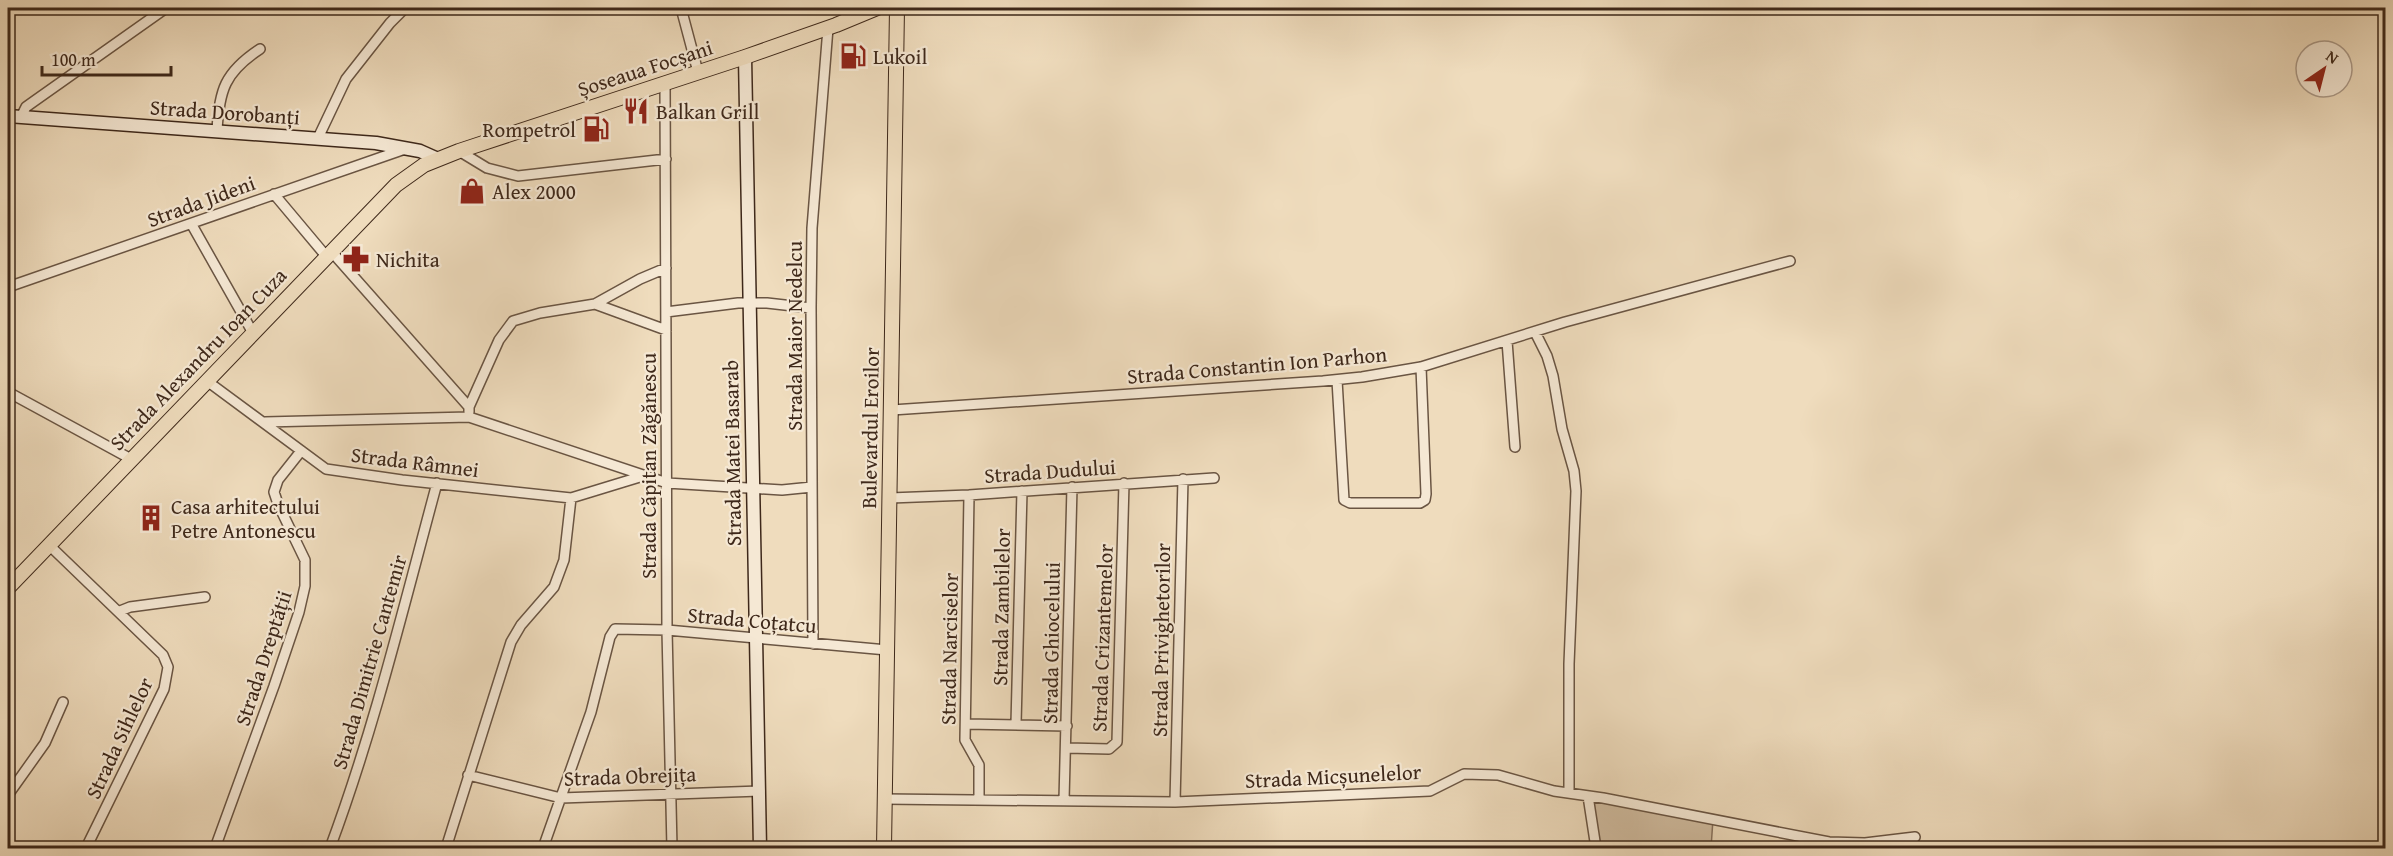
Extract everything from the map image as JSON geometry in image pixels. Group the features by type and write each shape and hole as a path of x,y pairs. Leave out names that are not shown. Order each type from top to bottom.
{"main road":[{"name":"Șoseaua Focșani","path":"424,165 459,151 746,57 877,8"},
{"name":"Bulevardul Eroilor","path":"884,849 897,8"},
{"name":"Strada Alexandru Ioan Cuza","path":"8,588 328,253 396,185 424,165"}],"street":[{"path":"21,117 33,102 166,8"},
{"path":"318,138 346,80 390,23 405,8"},
{"path":"681,8 698,72"},
{"name":"Strada Maior Nedelcu","path":"813,644 812,228 828,28"},
{"path":"217,130 222,87 234,69 260,49"},
{"name":"Strada Matei Basarab","path":"746,57 748,303 760,849"},
{"name":"Strada Căpitan Zăgănescu","path":"665,83 667,630 672,849"},
{"name":"Strada Dorobanți","path":"8,116 318,138 407,148 428,153 438,159"},
{"name":"Strada Jideni","path":"8,287 192,225 407,148"},
{"path":"459,151 487,168 518,176 666,159"},
{"path":"274,194 469,407"},
{"path":"192,225 253,333"},
{"name":"Strada Constantin Ion Parhon","path":"892,410 1337,380 1421,367 1680,289 1790,261"},
{"path":"469,417 469,407 499,340 513,321 540,313 595,304 640,279 666,268"},
{"path":"666,312 748,303 811,308"},
{"path":"595,304 666,330"},
{"path":"1535,332 1547,356 1553,376 1562,429 1574,471 1576,491 1569,664 1569,793"},
{"path":"1507,341 1515,447"},
{"path":"1337,380 1344,500 1350,503 1420,503 1424,501 1426,495 1421,367"},
{"name":"Strada Râmnei","path":"207,381 326,469 571,498 643,476"},
{"path":"8,392 131,459"},
{"path":"265,422 469,417 667,483 782,490 812,487"},
{"name":"Strada Dreptății","path":"215,849 274,686 299,612 305,586 306,560 274,492 278,480 301,451"},
{"name":"Strada Dudului","path":"890,498 969,495 1214,478"},
{"name":"Strada Privighetorilor","path":"1175,802 1183,479"},
{"name":"Strada Dimitrie Cantemir","path":"330,849 373,717 437,483"},
{"name":"Strada Crizantemelor","path":"1067,748 1108,749 1117,742 1124,483"},
{"name":"Strada Ghiocelului","path":"1064,800 1072,487"},
{"name":"Strada Zambilelor","path":"1016,724 1022,491"},
{"name":"Strada Narciselor","path":"969,495 965,740 979,765 979,800"},
{"path":"446,849 511,642 521,625 555,587 559,576 564,560 571,498"},
{"name":"Strada Sihlelor","path":"50,545 163,655 168,667 164,689 86,849"},
{"path":"120,612 130,607 205,597"},
{"name":"Strada Coțatcu","path":"561,798 591,712 610,637 615,629 624,627 667,630 887,650"},
{"path":"8,795 45,743 63,702"},
{"path":"966,724 1066,726"},
{"name":"Strada Micșunelelor","path":"885,799 1175,802 1430,791 1464,774 1498,775 1569,793 1747,825 1842,846 1915,837"},
{"name":"Strada Obrejița","path":"468,776 561,798 760,791"},
{"path":"1588,796 1596,849"},
{"path":"543,849 561,798"},
{"path":"1800,849 1802,838"}],"shaded area":[{"path":"1588,796 1713,819 1711,848 1596,848"}],"place":[{"name":"Lukoil","path":"853,56"},
{"name":"Balkan Grill","path":"636,111"},
{"name":"Rompetrol","path":"596,129"},
{"name":"Alex 2000","path":"472,191"},
{"name":"Nichita","path":"356,259"},
{"name":"Casa arhitectului Petre Antonescu","path":"151,518"}]}
